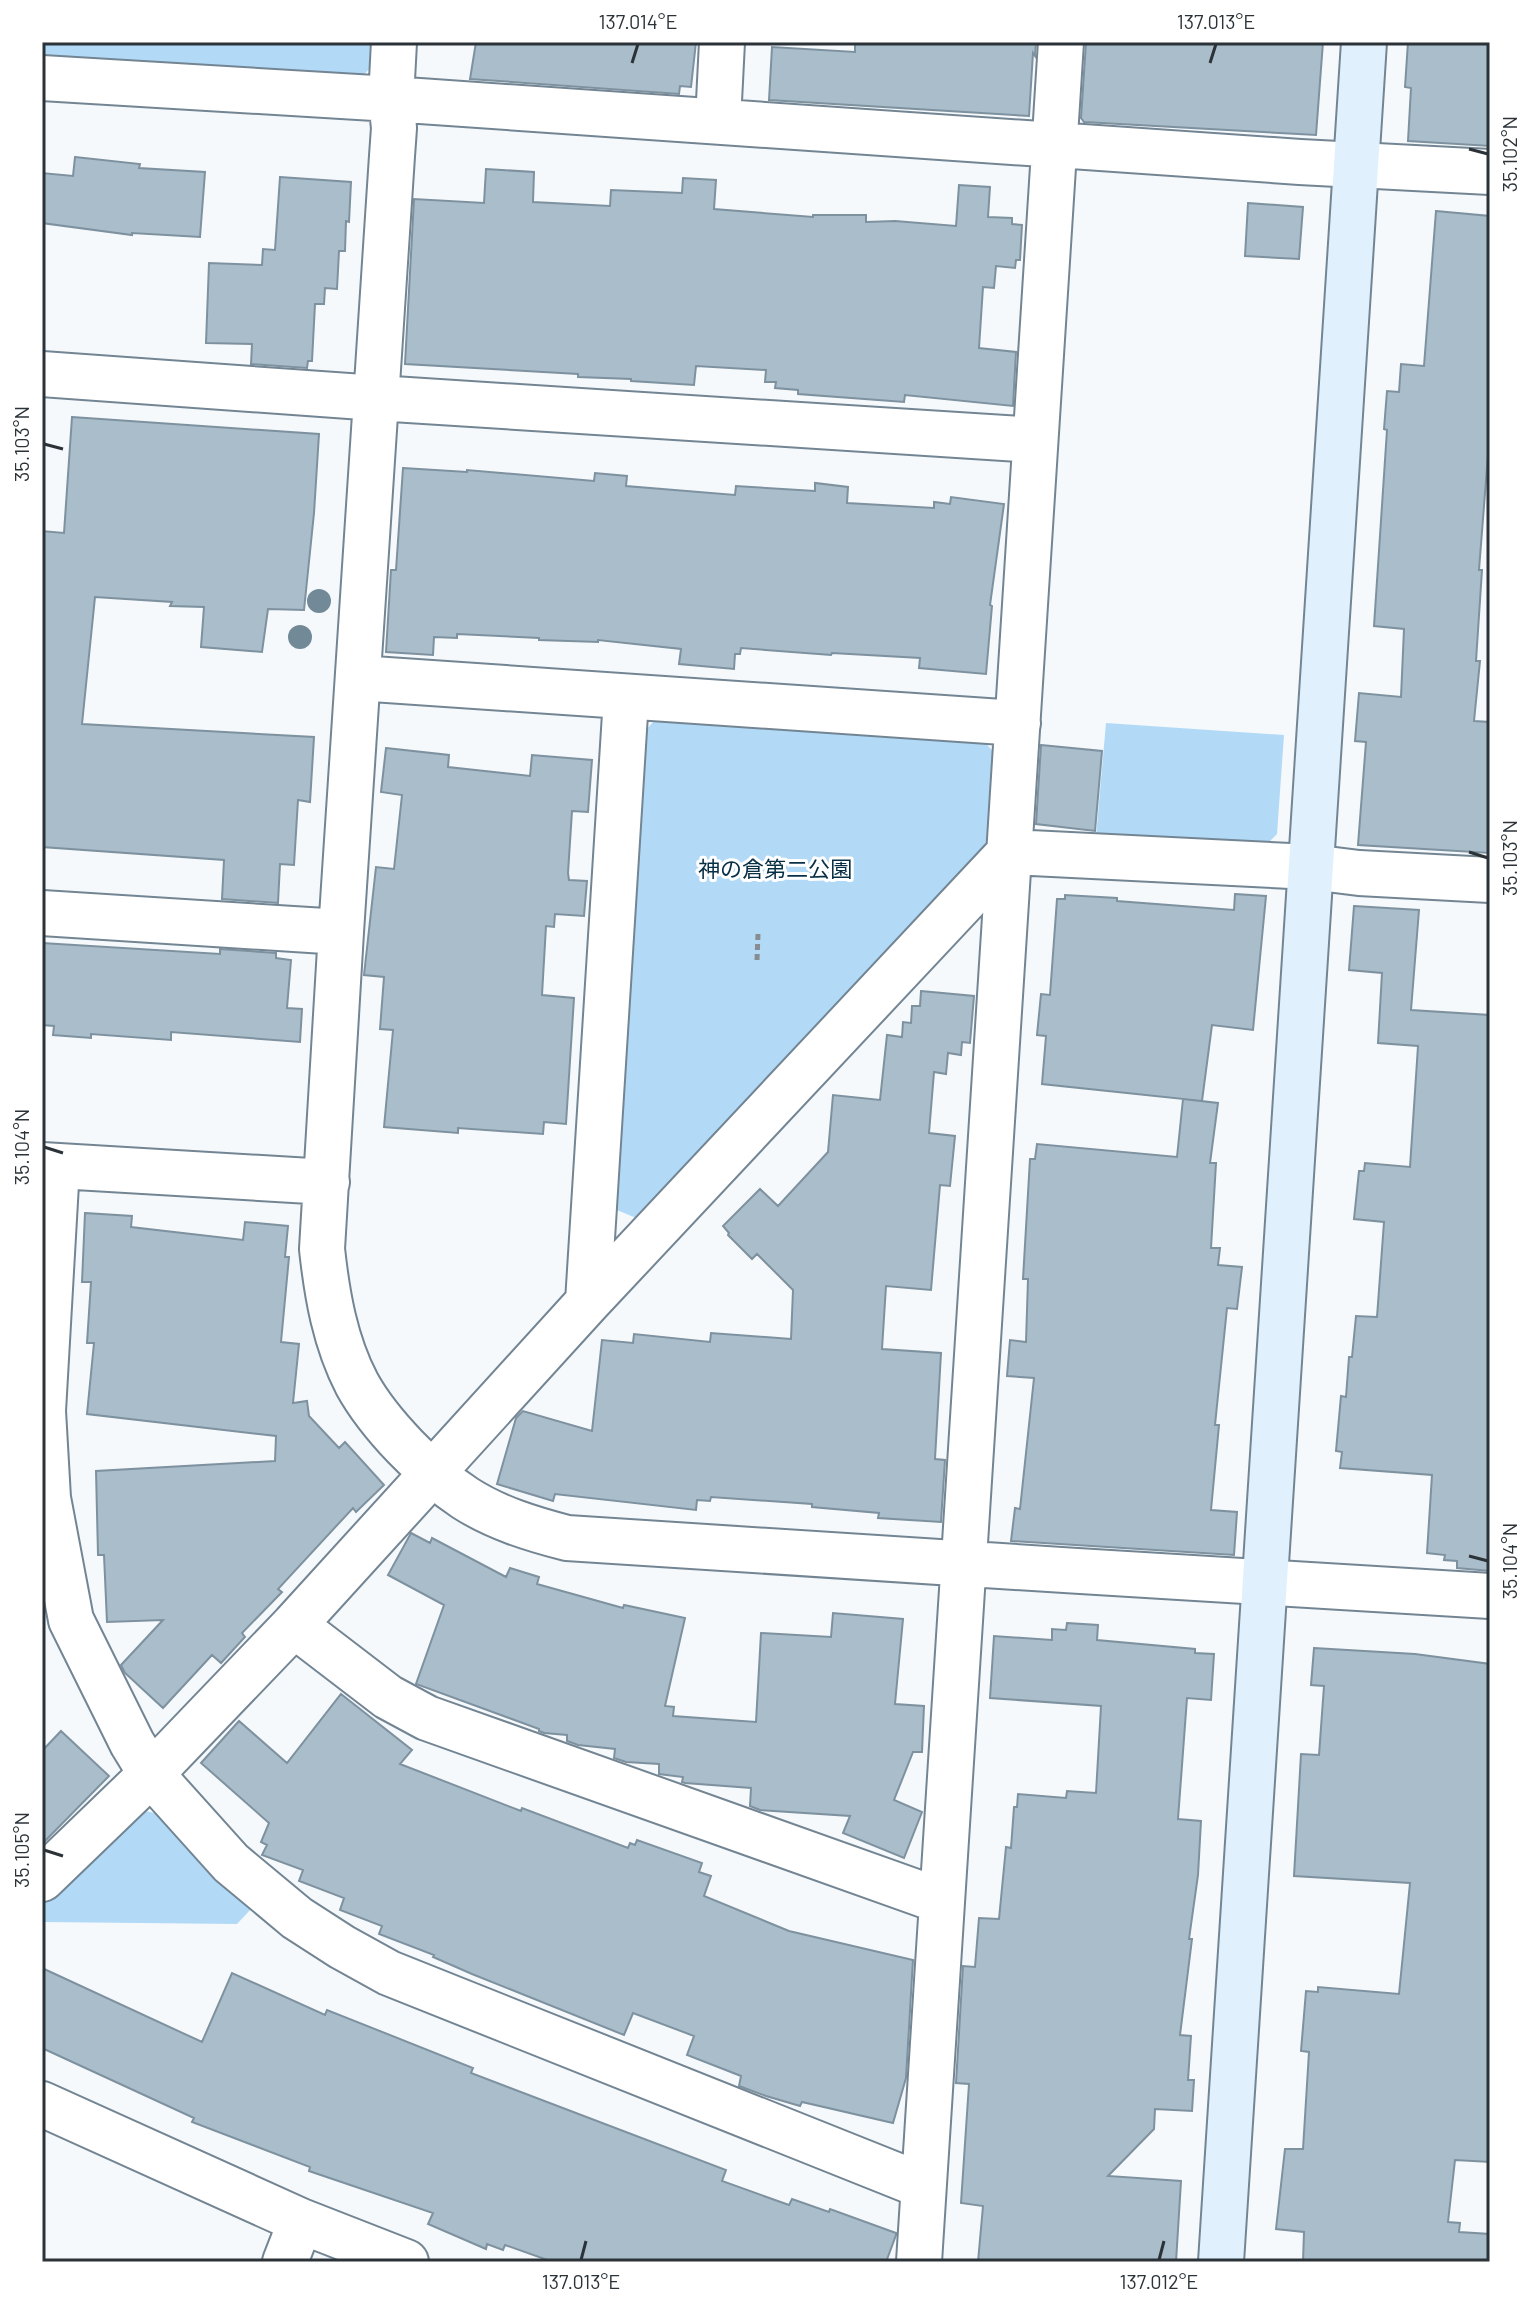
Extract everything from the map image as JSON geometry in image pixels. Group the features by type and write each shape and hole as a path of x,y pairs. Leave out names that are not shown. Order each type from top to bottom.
{"street":[{"path":"394,42 391,99 394,128 322,1249 334,1322 346,1359 373,1409 412,1454 464,1498 531,1529 567,1538 1490,1596"},
{"path":"718,121 722,42"},
{"path":"919,2262 1061,42"},
{"path":"1221,2262 1364,42"},
{"path":"42,78 1490,172"},
{"path":"42,374 1035,440"},
{"path":"358,678 1018,723"},
{"path":"588,1302 626,698"},
{"path":"42,1879 151,1774 294,1625 588,1302 1010,852 1311,867 1359,873 1490,880"},
{"path":"42,913 341,932"},
{"path":"327,1182 50,1166 43,1411 48,1498 71,1620 132,1743 151,1774 231,1863 297,1918 342,1947 389,1973 923,2186"},
{"path":"294,1625 388,1697 427,1718 941,1901"},
{"path":"42,2104 301,2221 406,2262"},
{"path":"285,2262 301,2221"}],"path":[{"path":"757,960 758,934"}],"green space":[{"path":"42,42 374,42 372,66 358,81 42,60"},
{"name":"神の倉第二公園","path":"656,719 984,741 996,755 989,845 641,1220 612,1208 642,734"},
{"path":"1106,723 1284,735 1277,834 1264,847 1096,837"},
{"path":"142,1810 158,1814 252,1908 237,1924 42,1922 42,1904"}],"building":[{"path":"476,42 696,42 691,87 680,86 679,94 470,79"},
{"path":"855,42 1036,42 1029,116 769,100 772,47 855,52"},
{"path":"1086,42 1323,42 1316,135 1084,122 1081,118"},
{"path":"1408,42 1490,42 1490,146 1408,141 1411,88 1405,87"},
{"path":"75,157 140,164 139,168 205,172 200,237 132,235 42,223 42,173 73,176"},
{"path":"486,169 534,172 533,202 610,206 611,190 682,193 683,178 716,180 714,209 813,217 866,215 866,222 956,226 959,185 990,187 988,217 1012,218 1012,224 1022,225 1020,260 1016,260 1015,268 996,266 994,288 983,287 979,348 1016,352 1013,406 905,395 904,402 798,394 798,390 775,388 776,382 765,382 766,370 696,366 694,385 578,377 578,374 405,364 414,199 484,203"},
{"path":"280,177 351,182 349,222 346,221 345,251 339,251 337,289 325,288 324,304 315,304 312,361 308,361 307,368 251,364 252,344 206,343 209,263 262,265 263,249 275,250"},
{"path":"1248,203 1303,207 1299,259 1245,256"},
{"path":"1436,211 1490,216 1490,429 1479,570 1482,570 1476,661 1480,661 1474,721 1490,722 1490,853 1358,845 1366,742 1355,741 1359,693 1401,697 1404,629 1374,626 1387,391 1399,392 1401,364 1424,366"},
{"path":"72,417 319,434 304,610 268,609 262,652 201,647 204,607 95,597 82,724 314,737 310,802 298,800 294,865 280,864 278,903 222,899 224,860 42,847 42,531 64,533"},
{"path":"403,468 594,481 595,473 627,476 626,486 735,495 736,486 815,491 815,483 848,487 847,503 934,508 934,502 950,504 951,497 1004,504 990,605 986,674 919,668 920,658 741,648 740,654 735,654 734,669 679,664 681,649 598,640 539,640 457,634 457,638 434,637 433,655 386,652 391,570 396,570"},
{"path":"1041,745 1102,751 1095,831 1036,824"},
{"path":"386,748 449,755 448,767 530,776 532,755 592,760 588,812 572,811 568,873 569,880 587,881 584,916 555,914 554,927 546,926 542,995 574,998 566,1124 544,1122 543,1134 458,1128 458,1133 384,1127 393,1030 380,1029 384,977 364,975 376,867 394,869 402,795 381,792"},
{"path":"1235,894 1266,896 1253,1030 1212,1025 1202,1101 1042,1084 1046,1036 1037,1035 1041,994 1050,995 1057,899 1065,899 1065,895 1117,898 1117,901 1234,910"},
{"path":"1354,906 1419,910 1411,1010 1490,1015 1490,1571 1457,1568 1457,1561 1444,1560 1445,1555 1427,1553 1432,1475 1340,1468 1342,1452 1336,1451 1341,1396 1346,1397 1356,1316 1377,1317 1384,1222 1354,1219 1359,1171 1364,1171 1365,1163 1410,1167 1418,1046 1378,1043 1382,973 1349,970"},
{"path":"42,943 220,954 220,949 276,953 276,958 291,960 287,1008 302,1009 300,1042 171,1032 171,1040 91,1034 91,1038 53,1035 54,1026 42,1025"},
{"path":"921,991 974,996 970,1043 962,1042 961,1055 948,1053 946,1074 934,1072 929,1133 955,1136 950,1186 940,1185 931,1290 886,1286 882,1349 941,1353 935,1459 945,1460 941,1522 878,1518 879,1513 812,1507 812,1504 711,1497 710,1501 697,1500 696,1510 555,1494 553,1501 497,1484 516,1418 523,1411 592,1431 602,1340 633,1343 634,1334 710,1342 711,1333 791,1339 793,1290 757,1254 752,1259 723,1226 760,1189 778,1206 828,1152 833,1095 880,1100 887,1035 902,1037 903,1022 911,1023 912,1006 920,1006"},
{"path":"1183,1099 1218,1103 1210,1163 1216,1163 1211,1248 1220,1248 1218,1265 1242,1267 1237,1309 1227,1308 1215,1425 1219,1425 1211,1510 1237,1512 1234,1555 1011,1541 1015,1508 1020,1509 1034,1378 1007,1376 1010,1340 1026,1342 1028,1279 1023,1279 1030,1159 1035,1159 1037,1144 1177,1157"},
{"path":"85,1213 132,1216 131,1227 243,1240 245,1222 288,1226 285,1257 289,1257 281,1342 299,1344 293,1403 307,1401 309,1416 339,1448 345,1442 384,1485 356,1512 353,1508 278,1589 282,1592 242,1633 245,1637 221,1663 212,1655 163,1708 125,1673 121,1665 163,1620 107,1622 104,1555 98,1555 96,1471 275,1461 276,1436 87,1414 94,1343 87,1343 91,1282 82,1282"},
{"path":"411,1533 430,1543 432,1538 506,1577 510,1568 539,1577 537,1584 623,1608 624,1605 685,1618 665,1706 674,1707 673,1716 756,1722 761,1633 831,1637 833,1613 903,1619 895,1704 924,1706 922,1752 913,1752 894,1800 922,1812 904,1858 843,1833 850,1816 760,1810 750,1806 751,1788 685,1783 682,1782 683,1777 659,1774 659,1764 626,1762 614,1758 615,1749 578,1745 567,1741 567,1735 544,1733 416,1684 444,1605 388,1575"},
{"path":"1067,1623 1098,1625 1097,1640 1195,1649 1195,1653 1214,1654 1211,1700 1187,1698 1178,1819 1201,1821 1198,1875 1189,1939 1192,1939 1180,2035 1191,2036 1188,2080 1194,2080 1192,2111 1155,2109 1154,2129 1108,2176 1181,2181 1176,2262 978,2262 983,2206 961,2203 969,2084 956,2083 963,1966 975,1967 979,1918 999,1919 1006,1847 1011,1848 1018,1794 1066,1798 1067,1791 1096,1793 1101,1706 990,1698 994,1636 1052,1640 1052,1629 1066,1630"},
{"path":"1314,1648 1415,1654 1490,1664 1490,2162 1455,2160 1448,2222 1460,2223 1459,2232 1490,2234 1490,2262 1303,2262 1304,2232 1276,2229 1285,2149 1303,2149 1309,2052 1301,2051 1306,1991 1318,1992 1318,1987 1399,1994 1410,1883 1294,1876 1301,1754 1319,1755 1324,1686 1311,1685"},
{"path":"341,1694 412,1750 400,1764 628,1848 630,1843 635,1845 637,1840 702,1863 699,1872 711,1876 704,1896 789,1931 913,1960 906,2078 893,2123 802,2102 800,2106 739,2086 741,2076 687,2055 694,2036 633,2013 624,2035 472,1974 434,1955 379,1934 382,1926 340,1910 344,1898 299,1881 303,1870 262,1855 267,1845 261,1842 269,1823 201,1763 239,1721 287,1763"},
{"path":"61,1731 109,1776 42,1844 42,1751"},
{"path":"42,1968 202,2042 232,1973 325,2015 327,2010 473,2068 471,2073 726,2170 722,2181 789,2205 792,2199 829,2212 830,2209 896,2235 886,2262 553,2262 505,2245 503,2250 487,2244 486,2249 428,2224 433,2213 309,2171 310,2167 192,2122 194,2118 42,2048"}]}
